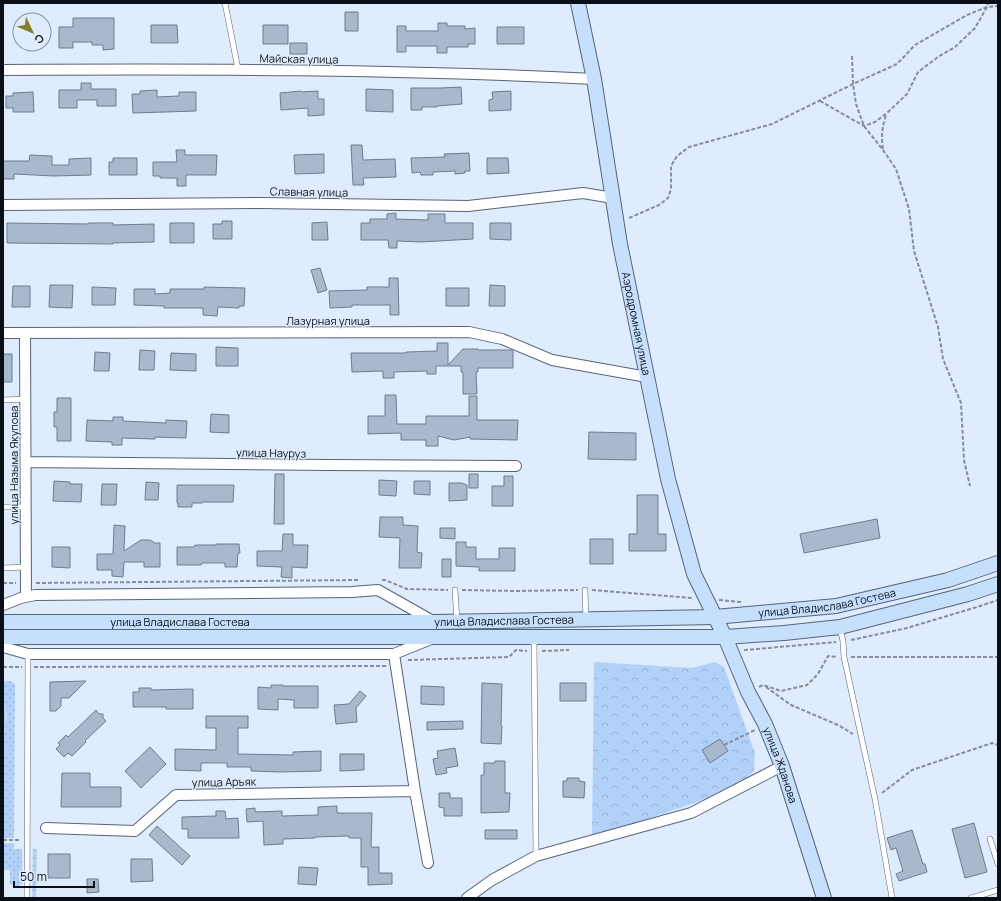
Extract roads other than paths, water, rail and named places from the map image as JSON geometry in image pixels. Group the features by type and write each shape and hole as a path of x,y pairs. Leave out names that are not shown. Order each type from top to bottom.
{"main road":[{"name":"Аэродромная улица","path":"578,3 594,79 616,224 668,478 694,574 725,637"},
{"name":"улица Владислава Гостева","path":"3,622 457,622 715,617 836,606 948,580 998,563"},
{"name":"улица Владислава Гостева","path":"3,637 725,637 840,627 968,594 998,584"},
{"name":"улица Жданова","path":"725,637 748,692 765,724 782,766 824,898"}],"street":[{"name":"Майская улица","path":"3,70 238,70 498,74 594,79"},
{"name":"Славная улица","path":"3,205 260,203 468,206 582,193 613,198"},
{"name":"Лазурная улица","path":"3,333 469,332 502,339 552,360 647,377"},
{"name":"улица Назыма Якупова","path":"25,333 26,596"},
{"name":"улица Науруз","path":"26,462 516,466"},
{"path":"3,605 26,596 35,595 352,592 378,590 434,622"},
{"path":"3,647 28,654 394,654 438,636"},
{"path":"394,654 415,791 428,863"},
{"path":"467,898 492,880 536,856 691,813 782,766"},
{"name":"улица Аръяк","path":"46,828 135,831 176,795 415,791"}],"lane":[{"path":"225,3 238,70"},
{"path":"3,400 26,399"},
{"path":"3,507 26,507"},
{"path":"3,568 26,568"},
{"path":"456,590 457,622"},
{"path":"585,590 586,619"},
{"path":"840,627 844,657 874,799 892,898"},
{"path":"534,636 536,856"},
{"path":"27,898 28,654"},
{"path":"990,839 998,864"},
{"path":"971,898 998,890"}]}
